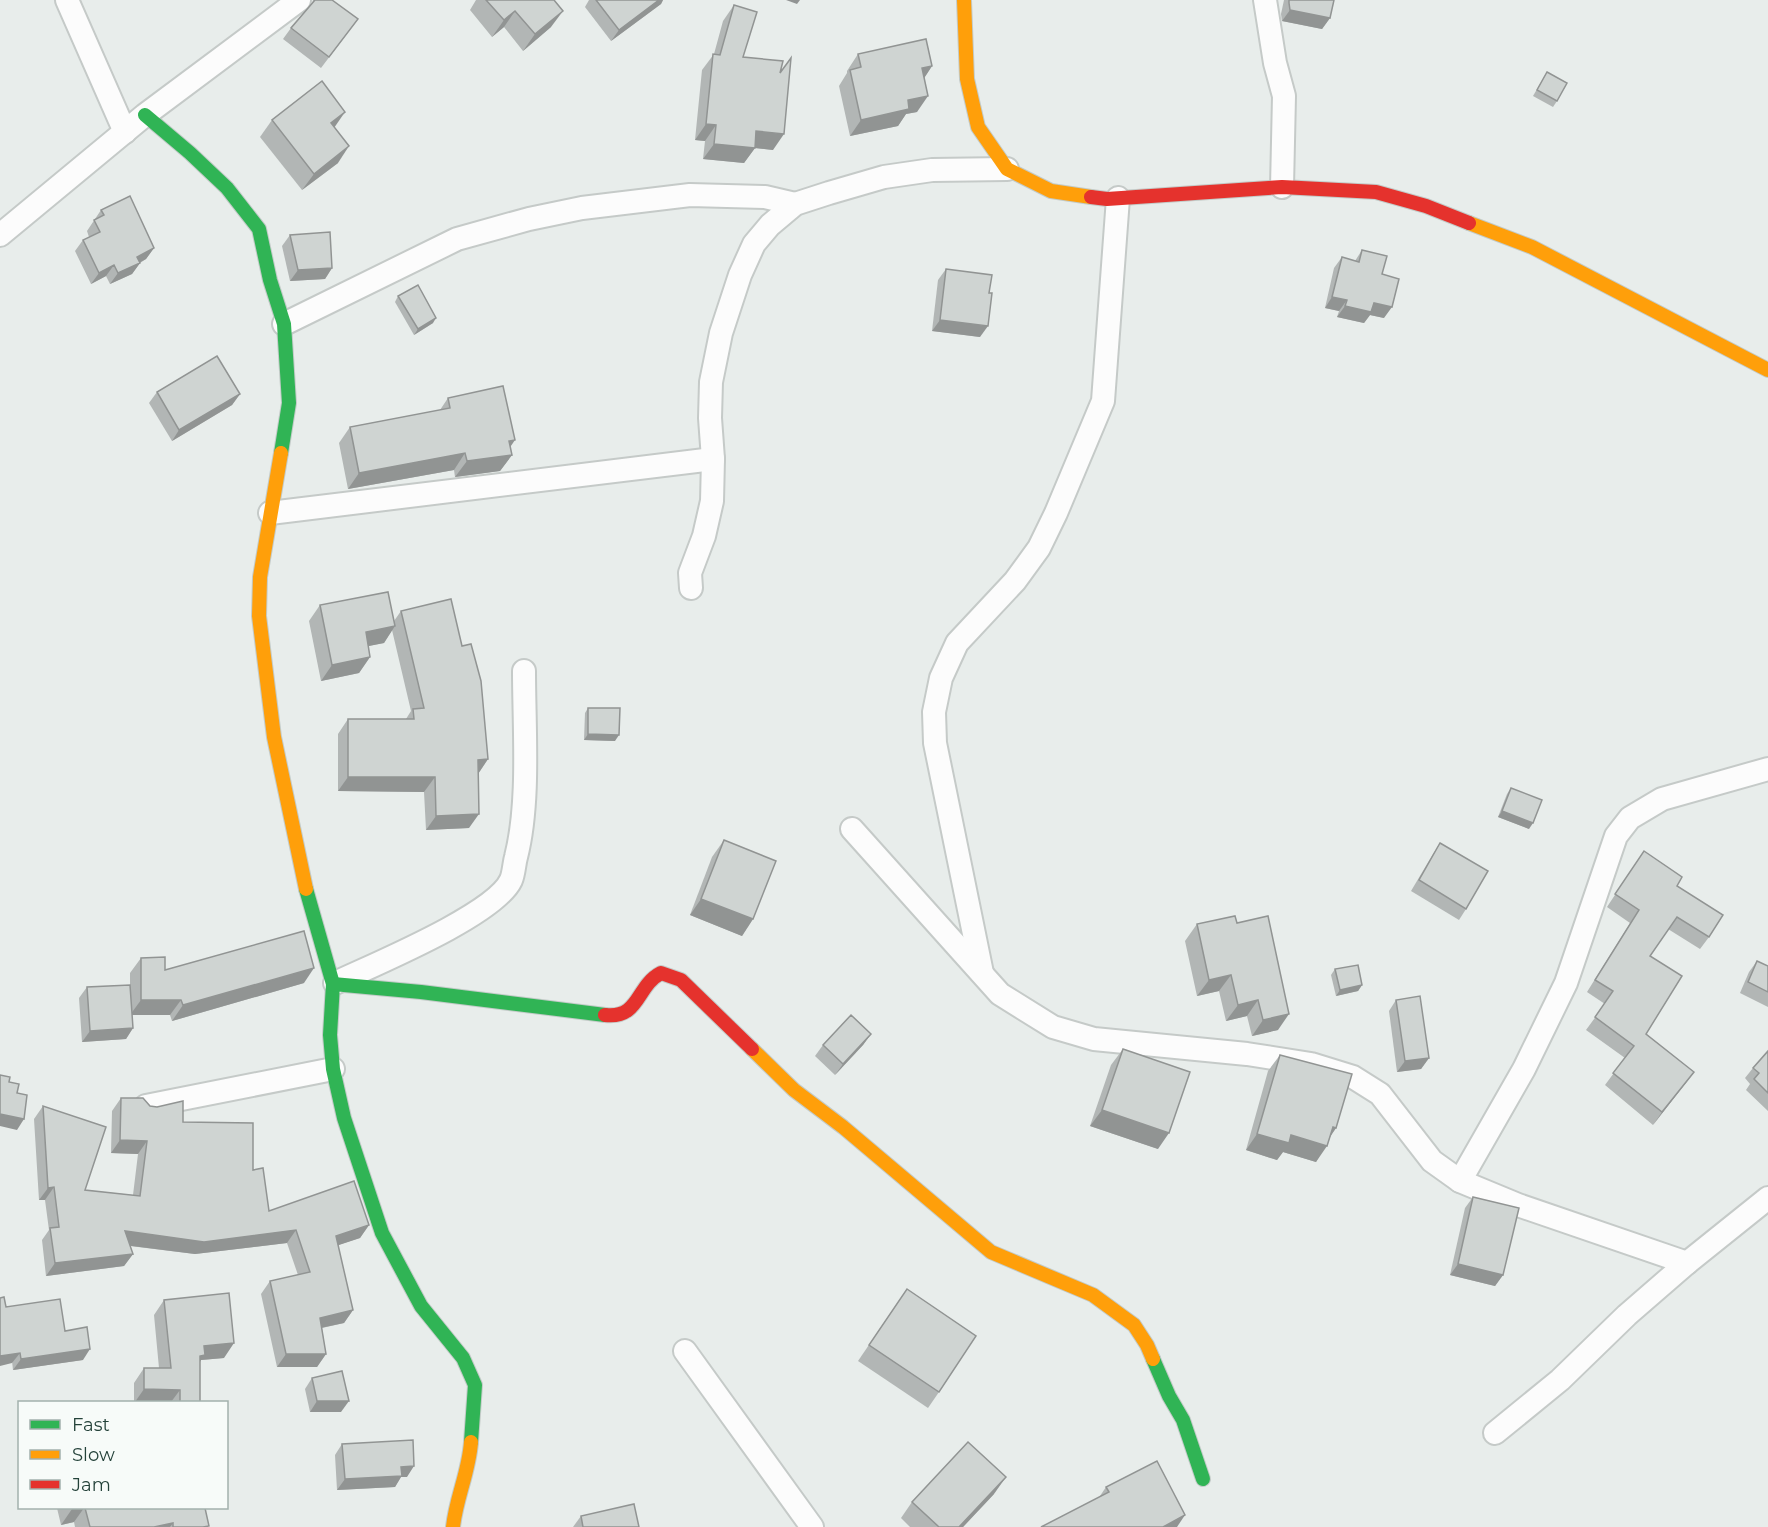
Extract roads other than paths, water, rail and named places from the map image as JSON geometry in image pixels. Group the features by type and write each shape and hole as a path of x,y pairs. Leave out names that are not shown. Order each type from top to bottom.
{"street":[{"path":"67,0 125,132"},
{"path":"0,235 146,115 299,0"},
{"path":"964,0 967,79 978,127 1007,169"},
{"path":"1265,0 1275,63 1284,96 1282,187"},
{"path":"146,115 226,188 259,229 270,280 284,324 289,403 260,577 259,616 274,736 299,863 315,927 333,984 330,1035 333,1069 344,1118 382,1233 421,1306 463,1358 475,1385 470,1461 455,1509 453,1527"},
{"path":"691,588 690,573 704,536 712,501 711,382 720,333 740,275 754,244 770,225 795,204 884,177 932,170 1007,169 1051,191 1107,199 1282,187 1376,192 1426,206 1532,247 1768,370"},
{"path":"284,324 457,239 529,219 582,208 690,195 765,197 795,204"},
{"path":"982,974 935,743 934,712 941,678 957,643 1015,580 1039,548 1103,401 1118,198"},
{"path":"270,513 713,459"},
{"path":"333,984 417,945 460,922 501,893 510,880 522,834 524,671"},
{"path":"1460,1181 1524,1069 1566,983 1613,846 1623,827 1630,819 1662,799 1768,769"},
{"path":"852,829 1000,994 1053,1027 1094,1039 1247,1054 1311,1064 1353,1077 1380,1094 1432,1161 1460,1181 1518,1206 1687,1263"},
{"path":"333,984 421,992 615,1016 632,1009 652,977 661,973 681,980 794,1090 991,1252 1093,1295 1134,1325 1147,1345 1169,1396 1183,1420 1203,1479"},
{"path":"146,1106 333,1069"},
{"path":"1495,1433 1560,1380 1627,1315 1687,1263 1768,1198"},
{"path":"685,1351 812,1527"}]}
